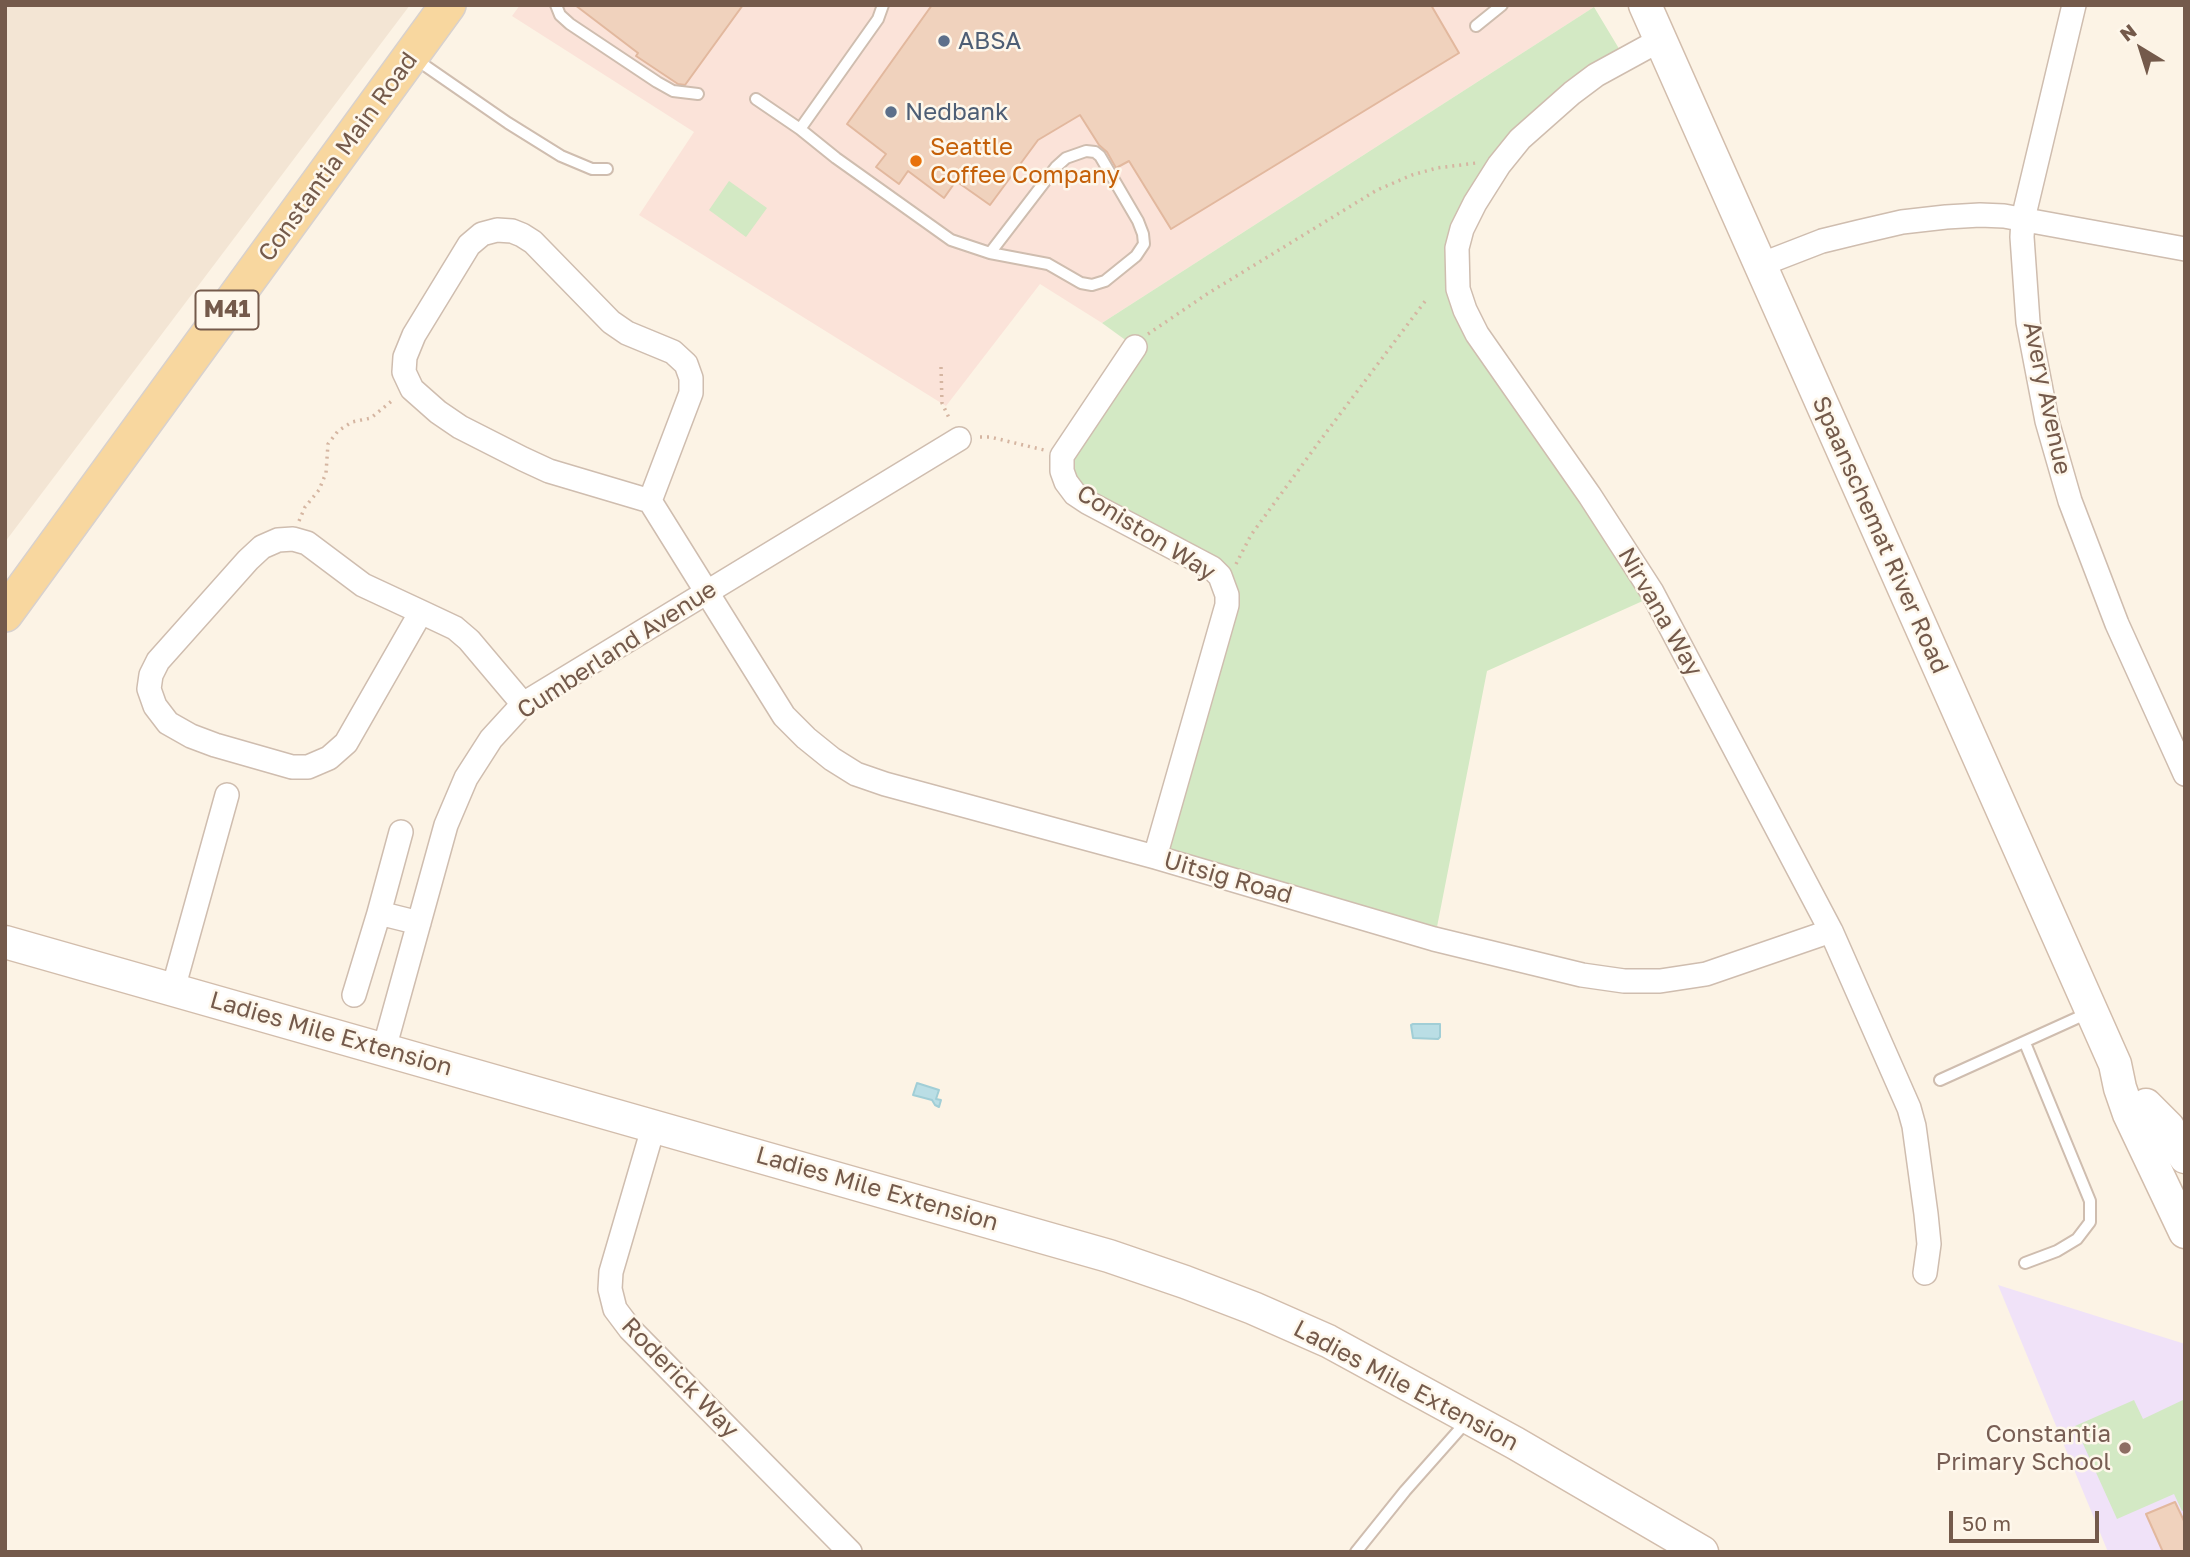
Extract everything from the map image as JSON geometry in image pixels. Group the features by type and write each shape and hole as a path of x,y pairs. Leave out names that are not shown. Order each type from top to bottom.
{"main road":[{"name":"Constantia Main Road","path":"5,614 448,5"},
{"name":"Spaanschemat River Road","path":"1644,5 2091,1012 2115,1064 2146,1105 2185,1186"},
{"name":"Ladies Mile Extension","path":"5,942 1109,1256 1185,1282 1253,1307 1308,1332 1470,1418 1702,1552"},
{"name":"Spaanschemat River Road","path":"2115,1064 2129,1114 2184,1231"},
{"path":"2146,1105 2168,1127 2185,1157"}],"street":[{"name":"Avery Avenue","path":"2074,5 2023,219 2028,322 2048,421 2070,501 2117,624 2185,774"},
{"name":"Nirvana Way","path":"1660,40 1596,75 1520,139 1499,165 1462,229 1457,248 1458,289 1465,310 1490,354 1590,496 1652,592 1831,931 1909,1108 1914,1126 1926,1214 1928,1244 1925,1273"},
{"path":"1760,265 1822,241 1902,222 1946,216 2004,216 2185,249"},
{"path":"497,230 512,231 533,242 611,322 627,333 673,352 686,364 691,378 691,393 650,501 549,471 523,459 460,427 412,389 404,372 405,357 414,335 469,245 482,234 497,230"},
{"name":"Coniston Way","path":"1135,347 1062,456 1062,471 1075,494 1087,502 1212,568 1225,585 1227,605 1155,857"},
{"name":"Cumberland Avenue","path":"384,1049 446,825 466,778 491,739 523,704 959,439"},
{"name":"Uitsig Road","path":"650,501 784,716 832,759 856,774 1155,857 1434,939 1582,975 1624,981 1660,981 1706,974 1831,931"},
{"path":"421,612 346,743 329,758 308,767 292,767 191,736 168,723 155,706 149,688 151,675 158,662 248,560 262,548 278,540 293,539 307,543 363,585 421,612 455,628 469,640 523,704"},
{"path":"173,989 228,795"},
{"path":"354,995 401,832"},
{"path":"379,913 419,923"},
{"name":"Roderick Way","path":"654,1125 611,1272 610,1289 615,1310 630,1329 850,1552"}],"lane":[{"path":"556,5 560,15 570,24 657,82 673,91 698,94"},
{"path":"800,129 878,19 883,5"},
{"path":"1476,26 1502,5"},
{"path":"411,56 561,156 593,169 607,169"},
{"path":"756,99 951,240 990,253 1048,264 1091,285 1105,281 1136,256 1144,244 1143,234 1100,156 1086,151 1066,158 1056,167 990,253"},
{"path":"1940,1080 2091,1012"},
{"path":"2025,1043 2090,1201 2090,1222 2077,1240 2025,1263"},
{"path":"1356,1552 1405,1491 1470,1418"}],"path":[{"path":"1135,347 1141,338 1165,321 1377,190 1437,168 1473,162 1499,165"},
{"path":"1225,585 1259,524 1426,300"},
{"path":"941,367 942,403"},
{"path":"307,543 299,522 305,507 319,491 326,473 328,444 338,431 352,422 371,418 397,396 412,389"},
{"path":"959,439 990,436 1062,456"}],"shaded area":[{"path":"5,5 410,5 5,542"},
{"path":"520,5 1594,7 1102,323 1040,284 946,406 639,215 694,132 512,16"},
{"name":"Constantia Primary School","path":"1998,1285 2185,1344 2185,1552 2108,1552"}],"green space":[{"path":"1594,7 1624,57 1539,122 1462,237 1462,291 1656,595 1487,671 1436,932 1155,857 1225,585 1087,502 1062,456 1135,347 1102,323"},
{"path":"729,181 767,208 746,237 709,210"},
{"path":"2185,1399 2185,1510 2182,1511 2174,1494 2117,1519 2075,1426 2134,1400 2143,1419"}],"water":[{"path":"1413,1024 1440,1024 1440,1037 1413,1038"},
{"path":"917,1083 939,1090 936,1099 941,1100 939,1107 932,1100 913,1095"}],"building":[{"path":"575,5 743,5 685,85 678,84 636,56 638,53"},
{"path":"932,5 1431,5 1459,53 1171,229 1129,161 1116,168 1080,115 1038,140 990,205 956,181 944,198 908,171 899,184 876,167 886,154 847,124"},
{"path":"2175,1502 2185,1523 2185,1552 2163,1552 2146,1514"}],"place":[{"name":"ABSA","path":"944,41"},
{"name":"Nedbank","path":"891,112"},
{"name":"Seattle Coffee Company","path":"916,161"},
{"name":"Constantia Primary School","path":"2125,1448"}]}
